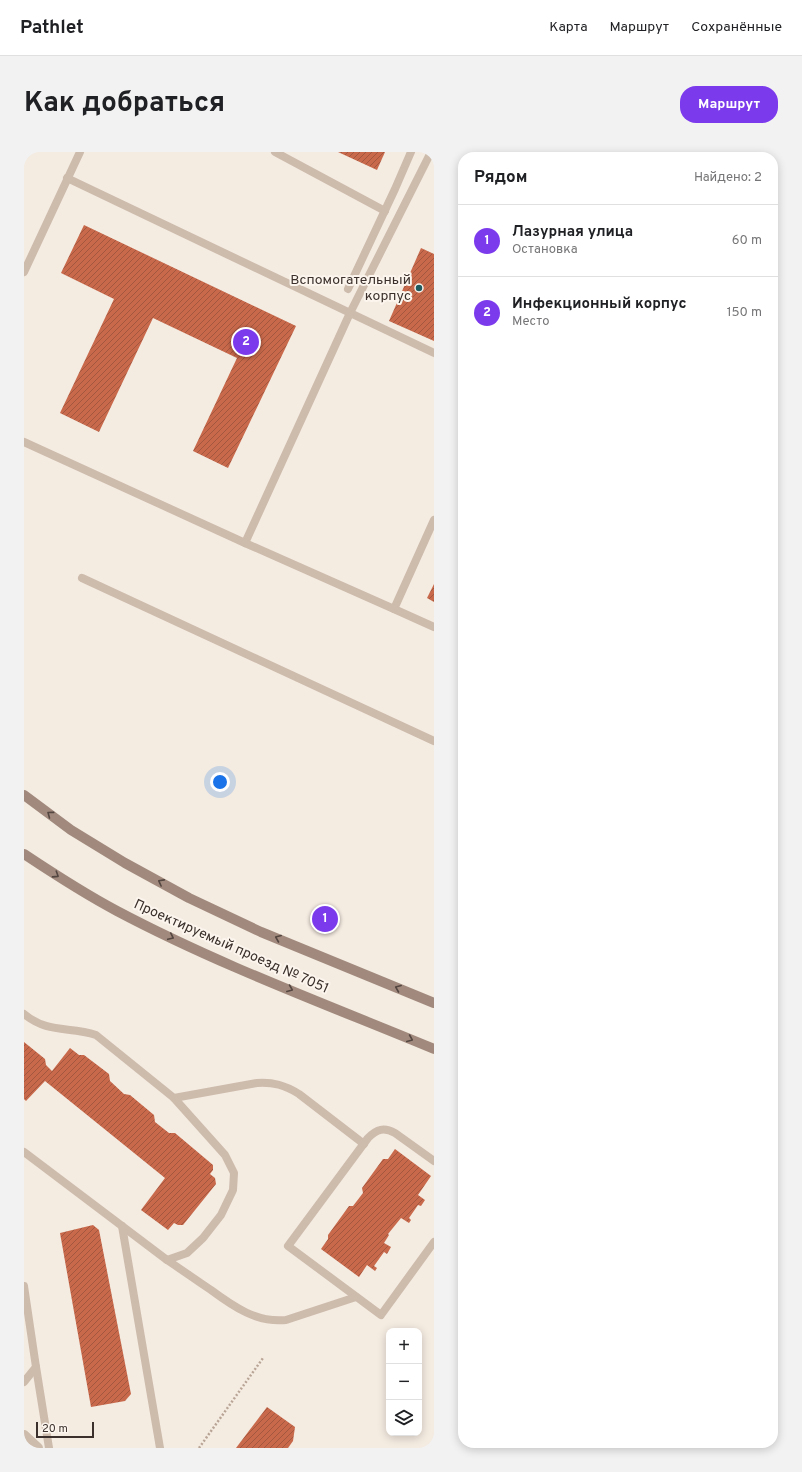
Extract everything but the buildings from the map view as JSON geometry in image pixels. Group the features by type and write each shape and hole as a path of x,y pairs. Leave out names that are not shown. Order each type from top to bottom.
{"main road":[{"name":"Проектируемый проезд № 7051","path":"24,794 71,830 125,863 189,898 262,932 434,1003"},
{"name":"Проектируемый проезд № 7051","path":"24,854 116,911 170,937 242,970 434,1049"}],"street":[{"path":"24,1435 38,1448"}],"lane":[{"path":"24,272 80,152"},
{"path":"276,152 385,211"},
{"path":"348,290 385,211 410,152"},
{"path":"245,543 350,313 431,152"},
{"path":"67,178 434,353"},
{"path":"24,442 434,627"},
{"path":"394,609 434,520"},
{"path":"82,578 434,741"},
{"path":"24,1014 33,1022 47,1027 86,1032 96,1035 174,1098 225,1155 234,1173 233,1190 220,1215 203,1238 187,1252 167,1260"},
{"path":"174,1098 256,1084 278,1084 288,1087 299,1094 364,1144"},
{"path":"434,1161 389,1129 381,1129 374,1132 288,1246 380,1315 434,1242"},
{"path":"24,1152 167,1260 236,1308 250,1315 276,1321 286,1320 356,1297"},
{"path":"122,1226 160,1448"},
{"path":"24,1286 49,1448"},
{"path":"24,1382 36,1367"}],"path":[{"path":"199,1448 263,1358"}],"place":[{"name":"Вспомогательный корпус","path":"419,288"},
{"name":"Инфекционный корпус","path":"246,342"},
{"name":"Лазурная улица","path":"325,919"}]}
